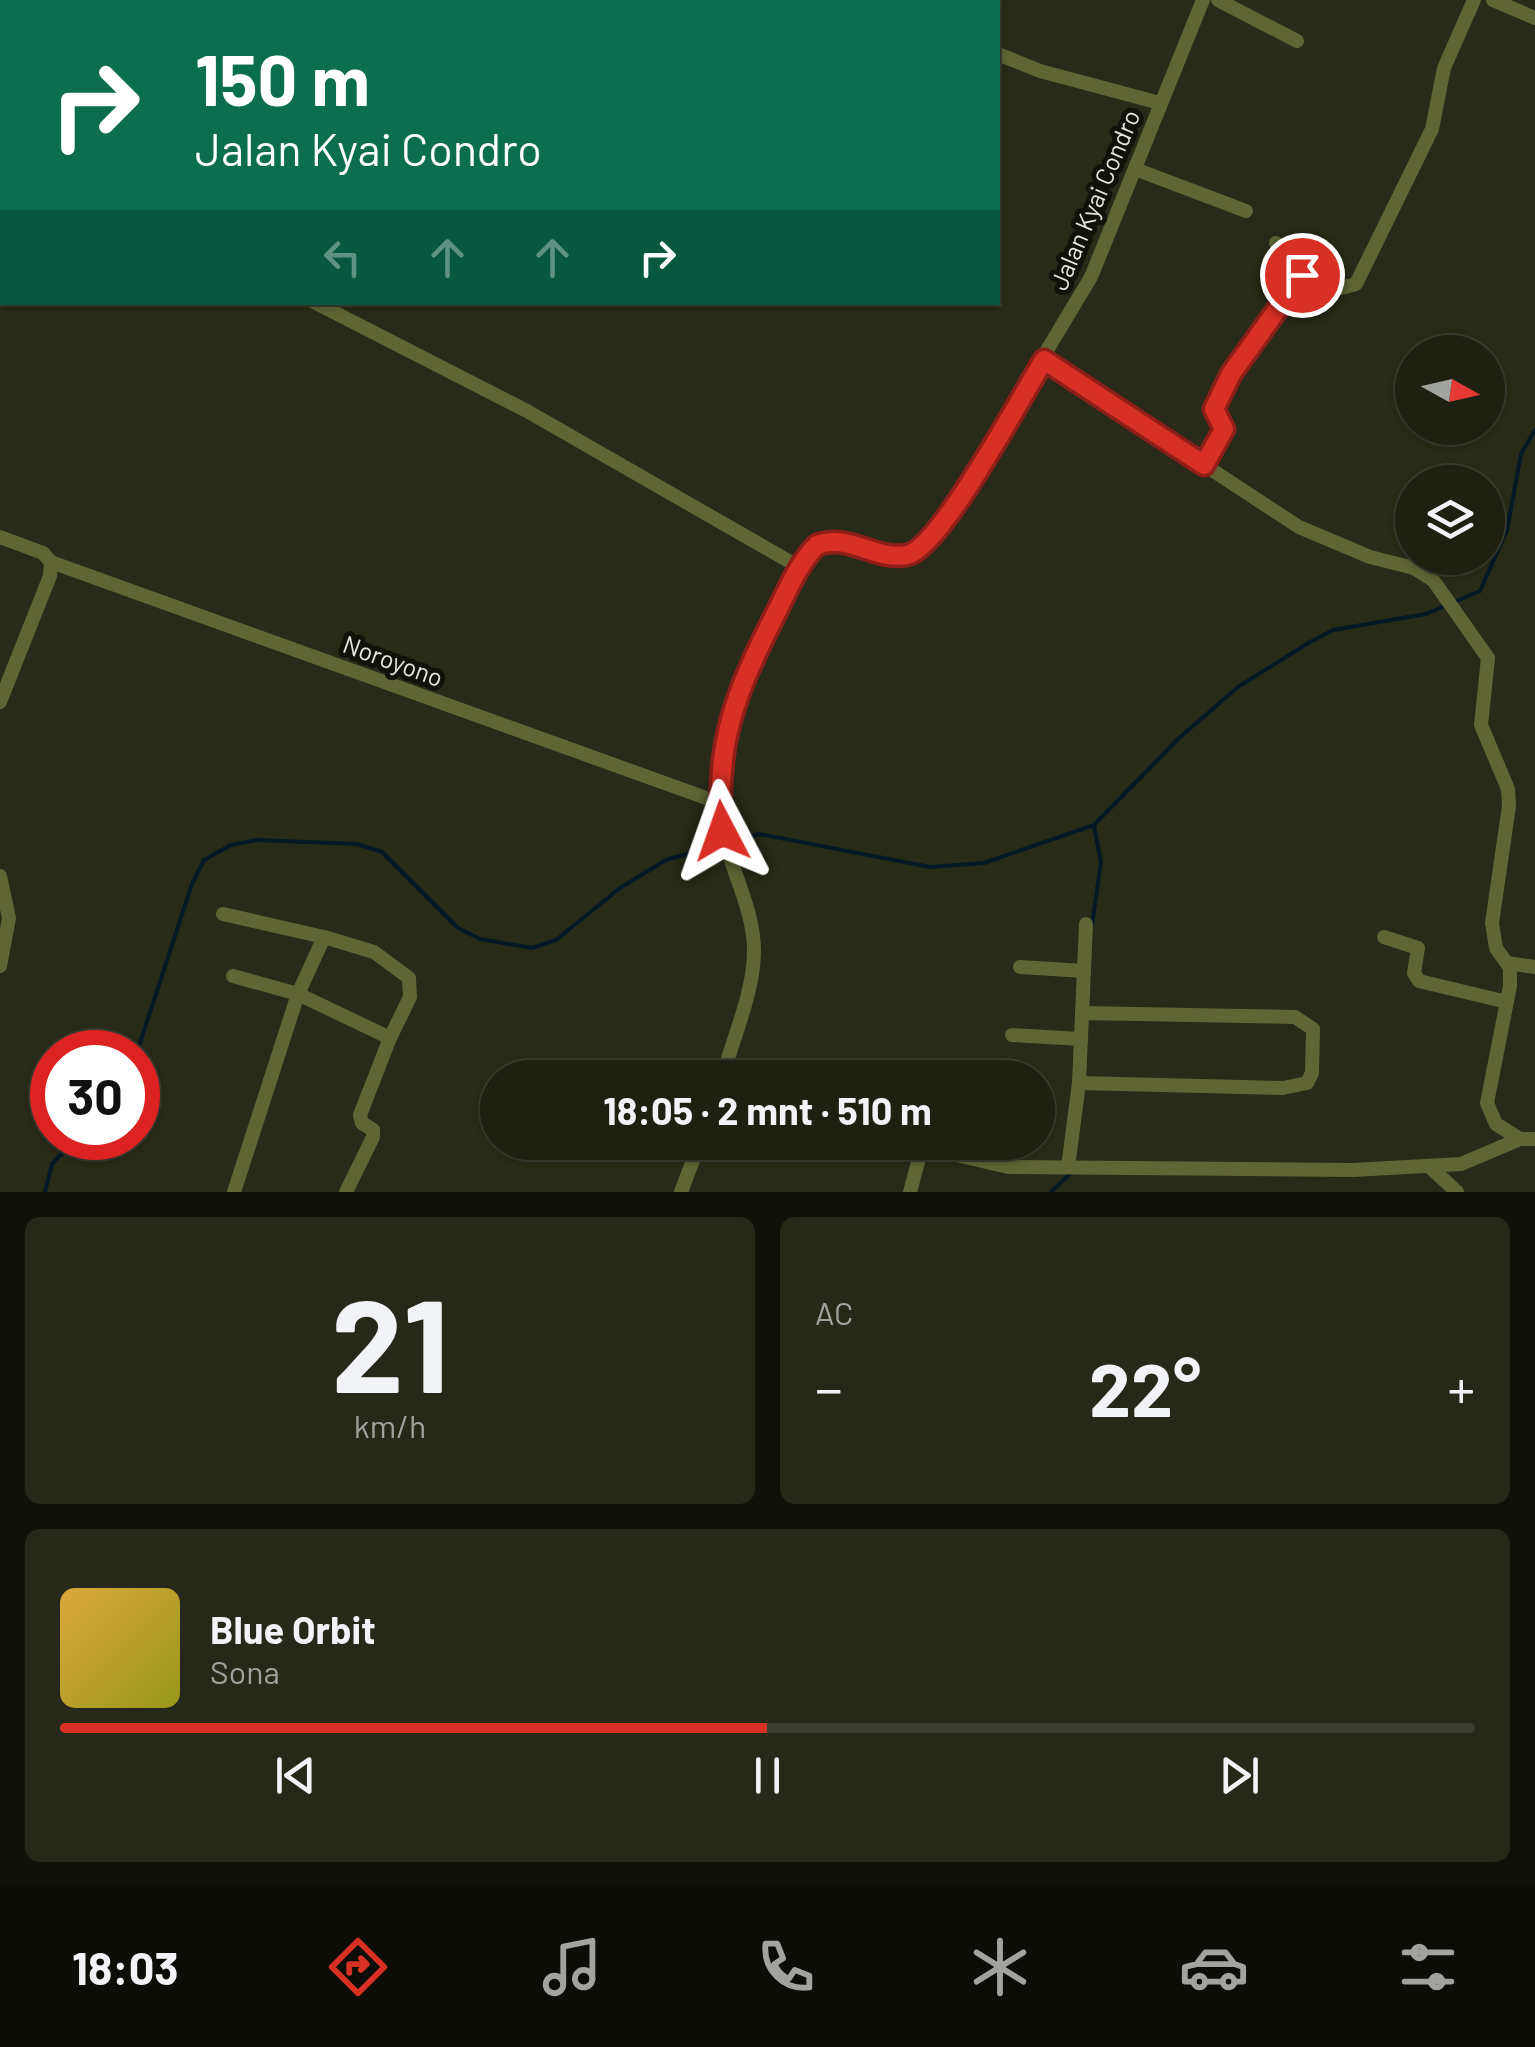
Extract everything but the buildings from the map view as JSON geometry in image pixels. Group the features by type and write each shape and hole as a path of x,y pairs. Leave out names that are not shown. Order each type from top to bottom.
{"street":[{"name":"Jalan Kyai Condro","path":"799,567 817,545 831,541 901,556 920,550 970,483 1103,252 1203,0"},
{"path":"1218,0 1297,41"},
{"path":"1276,243 1280,256 1302,275 1337,289 1356,284 1432,128 1444,68 1474,0"},
{"path":"1492,0 1535,18"},
{"path":"1000,55 1040,71 1160,103"},
{"path":"1135,169 1246,211"},
{"path":"1204,465 1224,429 1214,409 1231,374 1302,275"},
{"path":"320,305 526,410 799,567 732,710 722,748 722,831 746,906 754,954 727,1060"},
{"path":"1044,360 1299,527 1370,558 1424,572 1488,658 1481,725 1508,789 1509,806 1492,936 1511,976 1486,1104 1496,1124 1528,1139"},
{"name":"Noroyono","path":"0,537 43,554 51,562 720,803"},
{"path":"0,702 50,576 51,562"},
{"path":"0,876 9,918 0,966"},
{"path":"223,914 374,952 409,978 410,997 360,1115 362,1123 373,1130 373,1137 346,1192"},
{"path":"1073,1167 1085,1084 1081,1039 1087,1014 1086,924"},
{"path":"234,1192 298,994 324,937"},
{"path":"1384,938 1418,948 1414,972 1419,981 1507,1002"},
{"path":"1507,963 1535,967"},
{"path":"1020,967 1084,971"},
{"path":"232,976 298,994 390,1038"},
{"path":"1085,1084 1283,1088 1303,1085 1312,1073 1314,1029 1296,1017 1087,1014"},
{"path":"1012,1036 1081,1039"},
{"path":"975,1160 1008,1168 1431,1168 1461,1164 1528,1139"},
{"path":"685,1191 694,1160"},
{"path":"910,1192 919,1160"},
{"path":"1431,1168 1457,1192"}],"waterway":[{"path":"144,1030 192,884 204,860 231,845 257,840 357,844 382,852 458,928 480,939 532,948 556,940 620,888 666,860 759,834 930,867 984,863 1094,825 1178,739 1238,687 1310,642 1333,630 1426,614 1480,591 1507,530 1521,454 1535,430"},
{"path":"1092,925 1101,862 1094,826"},
{"path":"45,1192 56,1160"},
{"path":"1051,1192 1071,1173"}],"route":[{"path":"722,831 719,780 732,710 743,679 799,567 817,545 837,540 901,556 920,550 970,483 1044,360 1204,465 1224,429 1214,409 1231,374 1302,275"}]}
